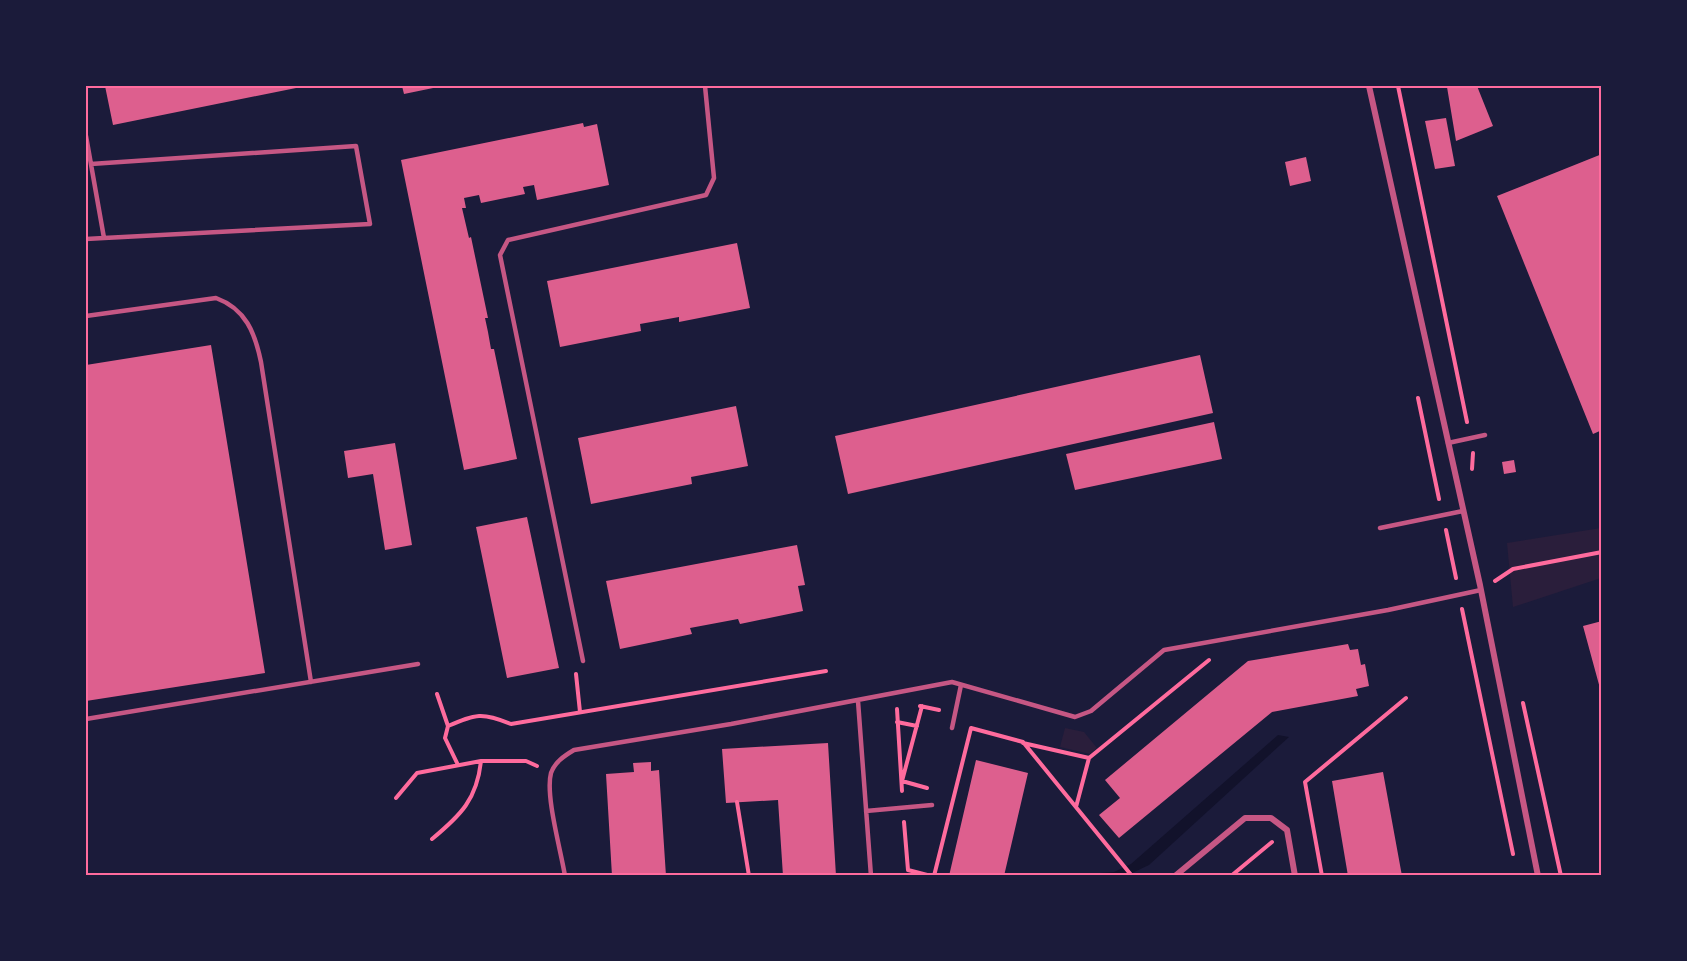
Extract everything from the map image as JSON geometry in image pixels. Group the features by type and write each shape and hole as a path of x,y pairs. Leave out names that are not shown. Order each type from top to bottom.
{"street":[{"path":"1369,86 1480,588 1539,876"},
{"path":"1175,876 1245,818 1271,818 1287,830 1295,876"}],"lane":[{"path":"583,661 500,255 508,240 706,195 714,178 705,86"},
{"path":"86,136 104,238"},
{"path":"86,239 370,224 356,146 91,164"},
{"path":"86,316 216,298 228,302 249,322 257,340 261,362 311,682"},
{"path":"1448,443 1485,435"},
{"path":"1380,528 1463,511"},
{"path":"565,876 549,786 552,771 561,758 574,750 858,701 952,682 1075,717 1091,711 1164,650 1388,610 1459,595 1480,588"},
{"path":"86,720 418,664"},
{"path":"952,728 961,685"},
{"path":"858,701 871,876"},
{"path":"866,811 932,805"}],"path":[{"path":"1416,388 1515,864"},
{"path":"1480,588 1513,569 1602,552"},
{"path":"1076,808 1089,758 1212,657"},
{"path":"580,712 574,677 583,661"},
{"path":"448,726 474,715 488,714 511,724 826,671"},
{"path":"437,694 448,726 445,738 458,765"},
{"path":"1322,876 1305,782 1406,699"},
{"path":"914,706 955,714"},
{"path":"902,781 922,706"},
{"path":"897,708 906,707"},
{"path":"897,722 917,726"},
{"path":"934,876 971,728 1089,758"},
{"path":"1023,742 1132,876"},
{"path":"396,798 417,773 481,761 525,761 552,771"},
{"path":"432,839 453,822 474,795 481,761"},
{"path":"737,802 749,876"},
{"path":"908,870 908,876"}],"shaded area":[{"path":"1601,528 1601,578 1513,607 1507,543"},
{"path":"1065,728 1084,732 1097,748 1090,754 1060,747"},
{"path":"1278,735 1289,737 1149,865 1128,875 1061,876 1114,872 1131,864"}],"building":[{"path":"105,86 301,86 301,87 113,125"},
{"path":"402,86 438,86 438,87 404,94"},
{"path":"1477,86 1493,126 1456,141 1447,87"},
{"path":"1446,118 1455,166 1435,169 1425,121"},
{"path":"583,123 584,127 597,124 609,185 537,200 534,185 523,187 525,194 481,203 479,195 464,198 466,208 462,208 469,238 471,237 488,318 485,318 491,349 494,349 517,459 464,470 401,160"},
{"path":"1602,154 1602,430 1593,434 1497,196"},
{"path":"1306,157 1311,181 1290,186 1285,162"},
{"path":"737,243 750,308 679,322 679,317 640,324 641,331 560,347 547,281"},
{"path":"211,345 265,673 86,701 86,365"},
{"path":"1200,355 1213,413 848,494 835,436"},
{"path":"736,406 748,466 691,477 692,484 591,504 578,438"},
{"path":"1214,422 1222,459 1075,490 1066,454"},
{"path":"395,443 412,545 385,550 373,474 348,478 344,451"},
{"path":"1514,460 1516,472 1504,474 1502,462"},
{"path":"527,517 559,668 507,678 476,527"},
{"path":"797,545 805,585 798,586 803,611 740,624 738,619 690,628 692,634 620,649 606,581"},
{"path":"1602,621 1602,692 1601,692 1583,626"},
{"path":"1348,644 1350,650 1358,649 1361,665 1365,664 1369,686 1356,689 1358,696 1272,712 1119,838 1099,815 1120,798 1105,780 1248,661"},
{"path":"828,743 836,876 783,876 778,800 726,803 722,749"},
{"path":"976,760 1028,773 1004,876 949,876"},
{"path":"651,762 651,771 659,770 666,876 612,876 606,774 634,772 633,763"},
{"path":"1383,772 1402,876 1348,876 1332,781"}]}
